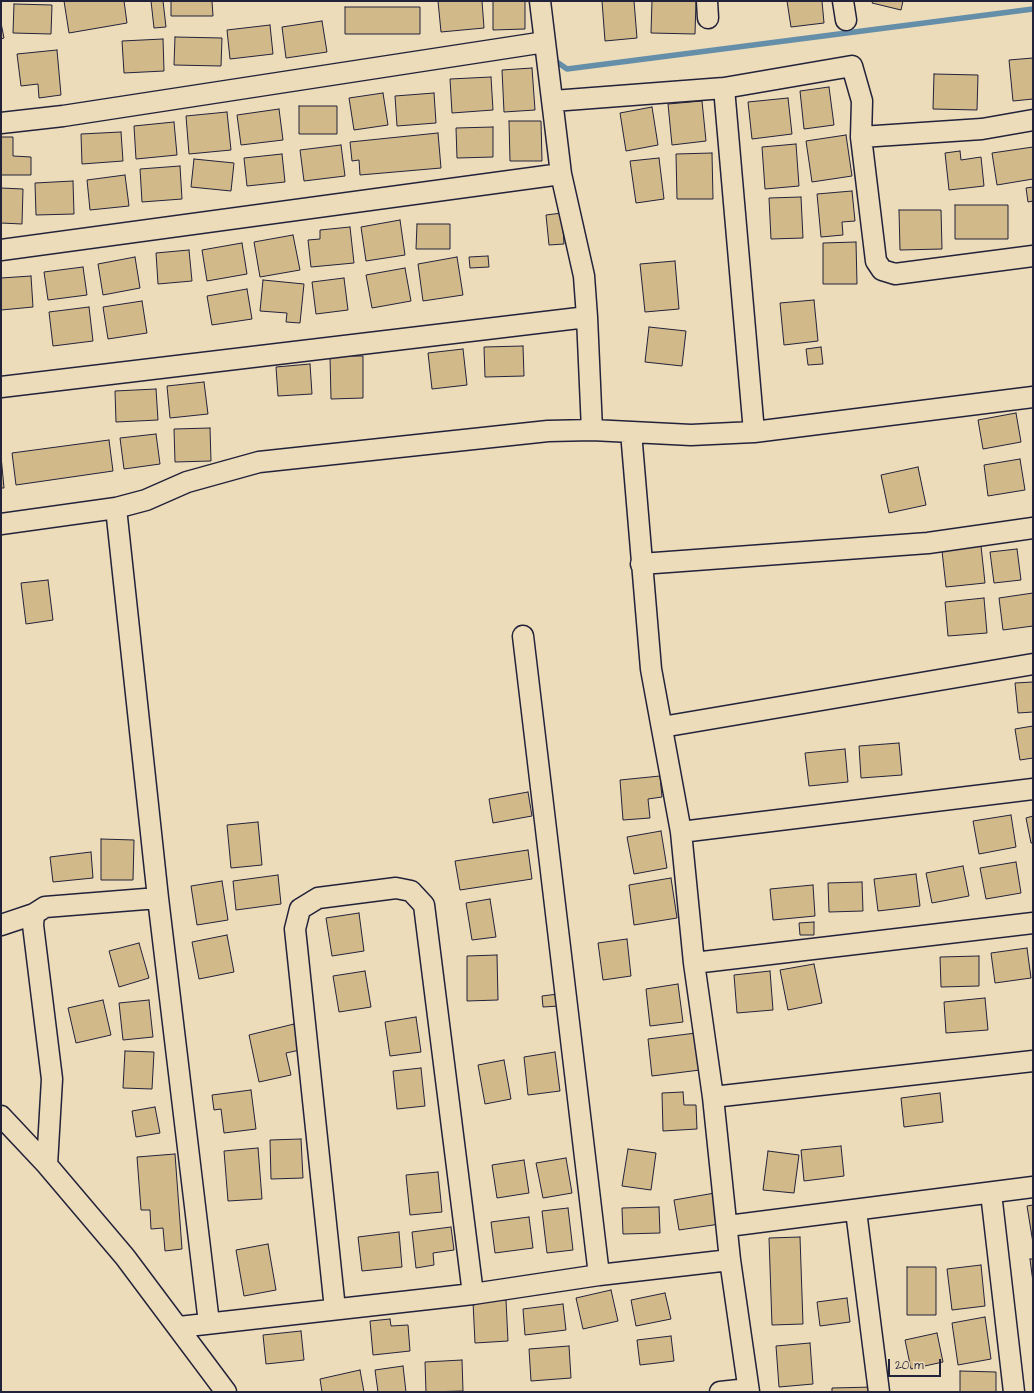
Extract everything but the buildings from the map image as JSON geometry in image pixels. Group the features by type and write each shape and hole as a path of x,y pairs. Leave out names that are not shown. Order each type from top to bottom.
{"street":[{"path":"540,1 561,174 584,276 592,430"},
{"path":"1,124 63,116 545,42"},
{"path":"553,101 724,88 852,66 862,101 861,137 876,261 882,270 895,274 1033,256"},
{"path":"724,88 754,432"},
{"path":"861,137 982,129 1033,120"},
{"path":"1,250 561,174"},
{"path":"1,387 587,317"},
{"path":"1,524 116,508 146,500 187,482 259,462 548,431 592,430 691,435 754,432 1033,397"},
{"path":"632,432 641,564 651,669 681,832 694,962 713,1097 728,1226 730,1260 748,1390 720,1392"},
{"path":"116,508 158,898 209,1323"},
{"path":"641,564 928,543 1033,528"},
{"path":"523,636 599,1275"},
{"path":"662,727 1033,664"},
{"path":"681,832 1033,789"},
{"path":"336,1309 295,929 300,909 318,898 396,888 411,891 424,905 473,1294"},
{"path":"1,925 34,914 45,908 158,898"},
{"path":"34,914 33,925 52,1079 47,1165"},
{"path":"694,962 1033,923"},
{"path":"713,1097 1033,1061"},
{"path":"1,1116 47,1165 125,1257 179,1327 226,1392"},
{"path":"728,1226 856,1211 1033,1187"},
{"path":"991,1193 1014,1392"},
{"path":"856,1211 879,1392"},
{"path":"179,1327 473,1294 599,1275 730,1260"}],"waterway":[{"path":"554,57 554,60 567,69 1033,9"}]}
